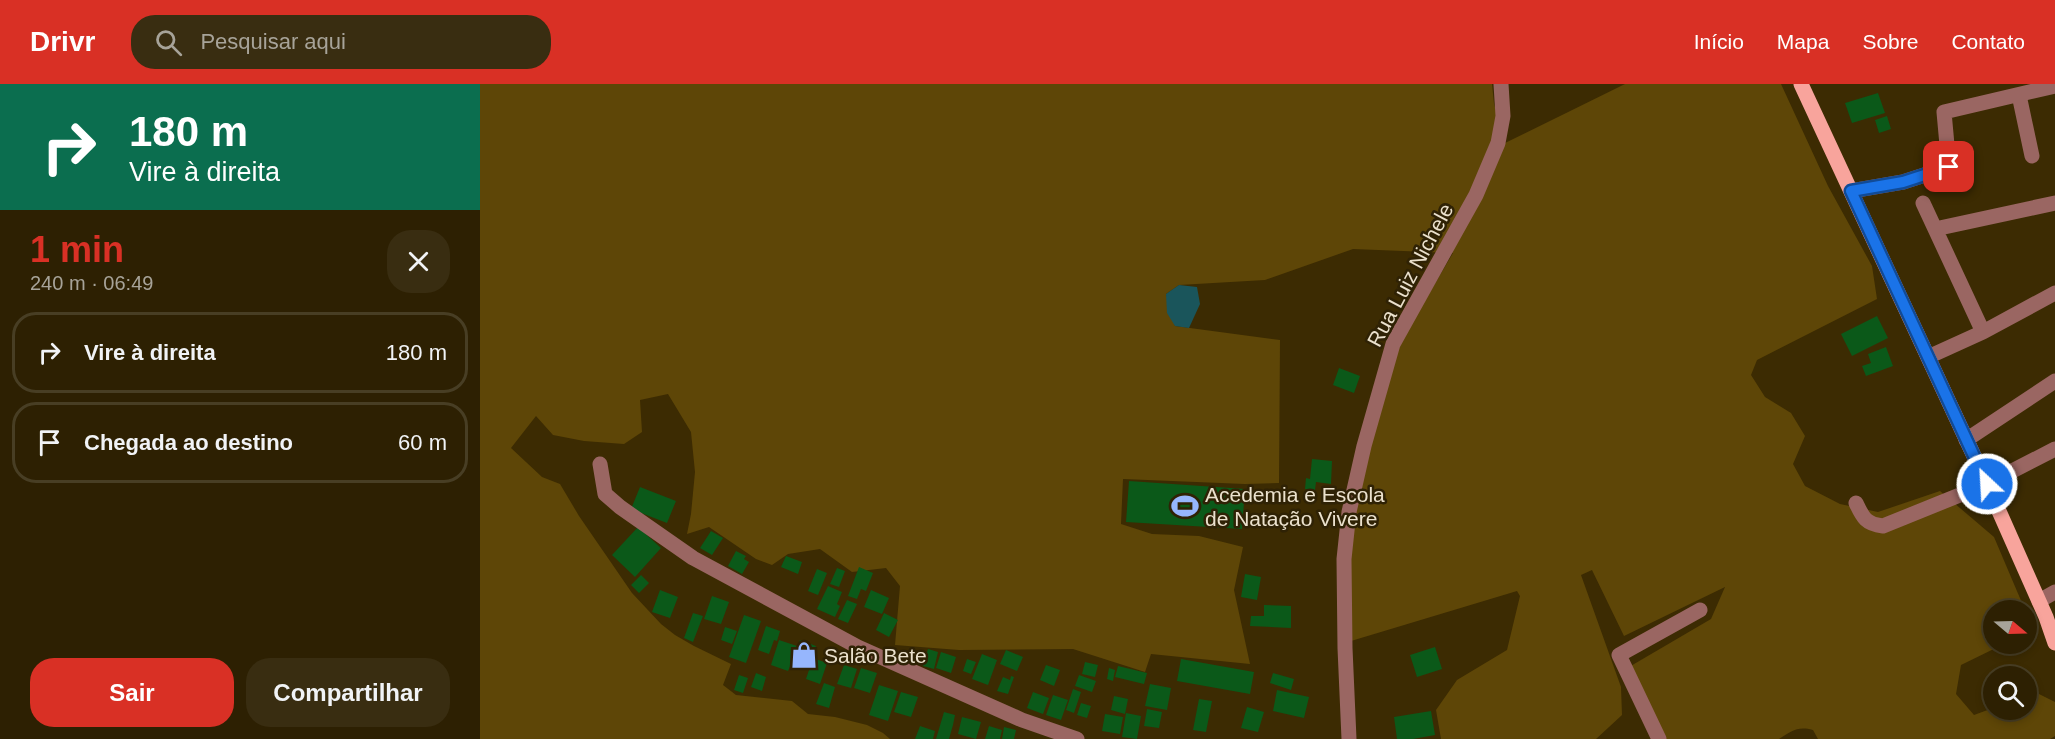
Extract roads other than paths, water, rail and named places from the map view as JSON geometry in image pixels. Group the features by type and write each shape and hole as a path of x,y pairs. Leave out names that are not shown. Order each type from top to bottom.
{"main road":[{"path":"1801,84 1987,484 2039,601 2055,643"}],"street":[{"name":"Rua Luiz Nichele","path":"1349,739 1344,559 1349,512 1393,344 1476,195 1498,143 1503,116 1502,84"},
{"path":"1851,191 1903,182 1949,167 1944,112 2055,86"},
{"path":"2019,95 2032,156"},
{"path":"1923,203 1983,332"},
{"path":"1935,229 2055,203"},
{"path":"1928,357 1983,332 2055,293"},
{"path":"1966,440 2055,381"},
{"path":"1856,502 1863,518 1868,523 1883,526 1987,484 2055,449"},
{"path":"600,464 605,494 693,558 858,647 1022,720 1077,739"},
{"path":"2039,601 2055,592"},
{"path":"1659,739 1619,655 1700,609"}],"water":[{"path":"1179,285 1197,287 1200,304 1189,328 1175,326 1167,313 1166,294"}],"place":[{"name":"Acedemia e Escola de Natação Vivere","path":"1185,506"},
{"name":"Salão Bete","path":"804,655"}]}
